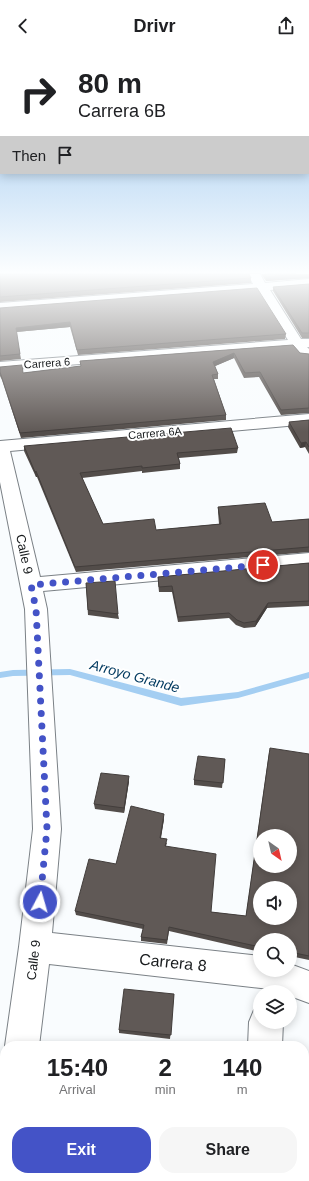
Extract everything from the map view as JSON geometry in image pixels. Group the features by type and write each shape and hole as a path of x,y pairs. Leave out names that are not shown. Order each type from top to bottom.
{"street":[{"path":"291,327 303,343 309,358"},
{"name":"Carrera 6","path":"0,366 303,343"},
{"name":"Carrera 6A","path":"0,447 309,419"},
{"name":"Calle 9","path":"0,447 4,472 36,609 47,829 35,947 23,1041"},
{"path":"31,585 309,560"},
{"name":"Carrera 8","path":"35,947 269,983 309,987"},
{"path":"265,1041 266,1029"}],"building":[{"path":"0,327 28,327 16,328 20,354 0,356"},
{"path":"71,327 281,327 286,334 77,350"},
{"path":"298,327 309,327 309,333 302,333"},
{"path":"293,345 300,353 309,354 309,408 281,410 260,372 245,373 234,353 213,362 218,374 212,375 226,415 20,433 0,372 0,367 22,365 23,373 81,366 80,361"},
{"path":"309,420 309,447 306,442 301,443 289,422"},
{"path":"231,428 238,448 177,453 180,464 142,468 142,466 80,473 103,524 154,519 156,530 221,524 218,507 265,503 272,522 309,519 309,547 75,567 36,471 35,472 24,446"},
{"path":"309,563 309,601 268,603 256,621 244,623 237,620 229,613 178,617 172,586 159,587 158,577"},
{"path":"115,581 118,614 88,610 86,583"},
{"path":"270,748 309,754 309,956 297,953 297,933 253,933 253,945 169,927 167,940 141,937 144,925 75,911 89,859 116,864 131,806 164,814 160,838 167,839 165,846 216,854 211,912 246,916 253,867 253,873 297,873 297,829 258,829"},
{"path":"198,756 225,759 223,783 194,780"},
{"path":"101,773 129,776 124,808 94,804"},
{"path":"124,989 174,994 171,1035 119,1030"}],"waterway":[{"name":"Arroyo Grande","path":"0,675 13,673 70,672 181,702 238,695 309,675"}],"route":[{"path":"40,902 47,829 36,609 31,585 263,565"}]}
